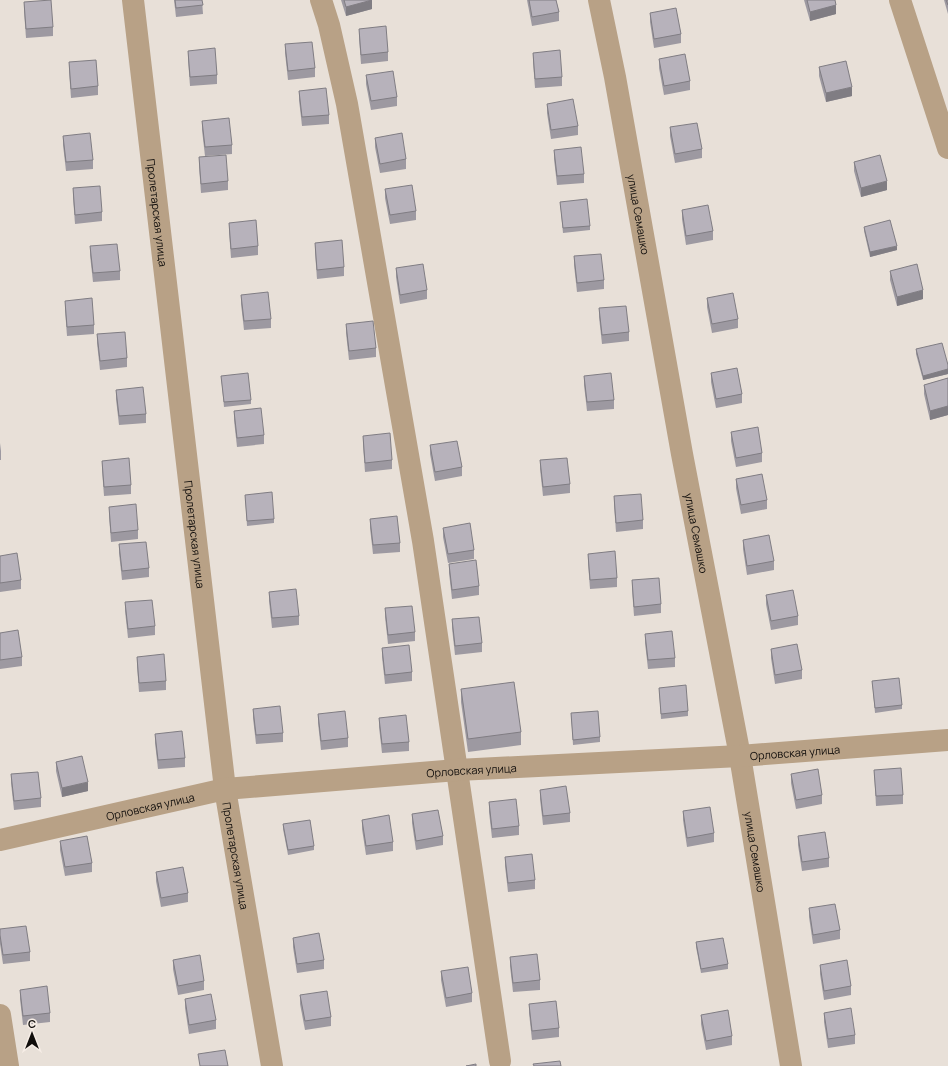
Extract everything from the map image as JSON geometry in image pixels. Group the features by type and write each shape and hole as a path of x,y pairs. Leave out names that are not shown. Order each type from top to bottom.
{"street":[{"name":"Пролетарская улица","path":"133,0 225,790 272,1066"},
{"path":"321,0 329,25 347,104 422,541 500,1061"},
{"name":"улица Семашко","path":"599,0 615,78 682,454 740,756 791,1066"},
{"path":"900,0 948,148"},
{"name":"Орловская улица","path":"0,840 225,790 457,770 740,756 948,740"},
{"path":"0,1015 8,1066"}],"building":[{"path":"51,0 53,27 26,29 24,2"},
{"path":"175,0 202,0 203,5 176,8"},
{"path":"344,0 372,0 346,7"},
{"path":"529,0 556,0 559,12 532,17"},
{"path":"807,0 835,0 836,5 810,12"},
{"path":"676,8 681,34 654,39 650,13"},
{"path":"386,26 388,52 361,55 359,29"},
{"path":"312,42 315,68 288,71 285,44"},
{"path":"215,48 217,75 190,77 188,51"},
{"path":"560,50 562,77 535,79 533,53"},
{"path":"685,54 690,81 664,86 659,59"},
{"path":"96,60 98,86 71,89 69,62"},
{"path":"846,61 852,87 826,93 819,67"},
{"path":"393,71 397,97 371,101 366,75"},
{"path":"326,88 329,115 302,117 299,91"},
{"path":"573,99 578,126 551,130 547,104"},
{"path":"229,118 232,145 205,147 202,121"},
{"path":"697,123 702,149 675,154 670,127"},
{"path":"90,133 93,160 66,162 63,136"},
{"path":"402,133 406,159 380,164 375,138"},
{"path":"581,147 584,174 557,176 554,150"},
{"path":"226,155 228,181 201,184 199,157"},
{"path":"880,155 887,181 861,188 854,162"},
{"path":"412,185 416,211 390,215 385,189"},
{"path":"100,186 102,212 75,215 73,188"},
{"path":"587,199 590,226 563,228 560,202"},
{"path":"708,205 713,231 686,236 682,210"},
{"path":"256,220 258,246 231,249 229,223"},
{"path":"890,220 897,246 870,252 864,227"},
{"path":"342,240 344,267 317,270 315,243"},
{"path":"117,244 120,271 93,273 90,246"},
{"path":"601,254 604,280 577,283 574,256"},
{"path":"423,264 427,290 400,295 396,268"},
{"path":"917,264 923,290 897,297 890,271"},
{"path":"268,292 271,319 244,321 241,295"},
{"path":"733,293 738,319 712,324 707,298"},
{"path":"92,298 94,325 67,327 65,301"},
{"path":"626,306 629,332 602,335 599,308"},
{"path":"373,321 376,348 349,351 346,324"},
{"path":"125,332 127,358 100,361 97,334"},
{"path":"942,343 948,369 923,376 916,349"},
{"path":"737,368 742,394 716,399 711,373"},
{"path":"248,373 251,400 224,402 221,376"},
{"path":"611,373 614,400 587,402 584,376"},
{"path":"948,378 948,406 930,411 924,385"},
{"path":"143,387 146,414 119,416 116,390"},
{"path":"261,408 264,435 237,438 234,411"},
{"path":"758,427 762,453 736,458 731,432"},
{"path":"390,433 392,460 365,463 363,436"},
{"path":"457,441 462,467 435,472 430,445"},
{"path":"129,458 131,485 104,487 102,461"},
{"path":"567,458 570,484 543,487 540,460"},
{"path":"762,474 767,500 741,505 736,479"},
{"path":"272,492 274,519 247,521 245,495"},
{"path":"641,494 643,520 616,523 614,496"},
{"path":"136,504 138,530 111,533 109,507"},
{"path":"397,516 400,543 373,545 370,519"},
{"path":"470,523 474,550 448,554 443,528"},
{"path":"769,535 774,561 747,566 743,540"},
{"path":"146,542 149,568 122,571 119,544"},
{"path":"615,551 617,578 590,580 588,554"},
{"path":"17,553 21,580 0,583 0,556"},
{"path":"476,560 479,586 452,590 449,564"},
{"path":"659,578 661,604 634,607 632,580"},
{"path":"296,589 299,616 272,618 269,592"},
{"path":"793,590 798,616 771,621 766,595"},
{"path":"152,600 155,626 128,629 125,602"},
{"path":"412,606 415,632 388,635 385,608"},
{"path":"479,617 482,643 455,646 452,619"},
{"path":"18,630 22,657 0,660 0,633"},
{"path":"672,631 675,658 648,660 645,634"},
{"path":"797,644 802,670 775,675 771,649"},
{"path":"409,645 412,672 385,675 382,648"},
{"path":"164,654 166,681 139,683 137,657"},
{"path":"899,678 902,705 875,708 872,681"},
{"path":"514,682 521,732 468,739 461,689"},
{"path":"686,685 688,711 661,714 659,688"},
{"path":"280,706 283,733 256,735 253,709"},
{"path":"345,711 348,738 321,741 318,714"},
{"path":"598,711 600,737 573,740 571,713"},
{"path":"406,715 409,742 382,744 379,718"},
{"path":"182,731 185,758 158,760 155,734"},
{"path":"82,756 88,782 62,788 56,762"},
{"path":"901,768 903,795 876,796 874,770"},
{"path":"818,769 822,795 796,800 791,774"},
{"path":"38,772 41,798 14,801 11,774"},
{"path":"566,786 570,813 543,816 540,790"},
{"path":"516,799 519,826 492,829 489,802"},
{"path":"710,807 714,833 687,838 683,811"},
{"path":"438,810 443,836 416,841 412,814"},
{"path":"389,815 393,842 366,846 362,820"},
{"path":"310,820 314,846 288,850 283,824"},
{"path":"825,832 829,858 802,862 798,836"},
{"path":"87,836 92,863 65,867 60,841"},
{"path":"532,854 535,880 508,883 505,857"},
{"path":"183,867 188,893 161,898 156,872"},
{"path":"835,904 840,930 813,935 809,908"},
{"path":"26,926 30,952 3,955 0,929"},
{"path":"319,933 324,960 297,964 293,938"},
{"path":"723,938 728,964 701,969 696,942"},
{"path":"537,954 540,980 513,983 510,957"},
{"path":"200,955 204,981 178,986 173,960"},
{"path":"847,960 851,986 824,991 820,965"},
{"path":"468,967 472,993 446,998 441,971"},
{"path":"47,986 50,1013 23,1016 20,990"},
{"path":"327,991 331,1017 305,1021 300,995"},
{"path":"211,994 216,1020 189,1025 185,999"},
{"path":"556,1001 559,1028 532,1031 529,1004"},
{"path":"851,1008 855,1035 828,1039 824,1013"},
{"path":"728,1010 732,1036 706,1041 701,1015"},
{"path":"225,1050 228,1066 200,1066 198,1054"},
{"path":"560,1061 561,1066 534,1066 533,1064"}]}
